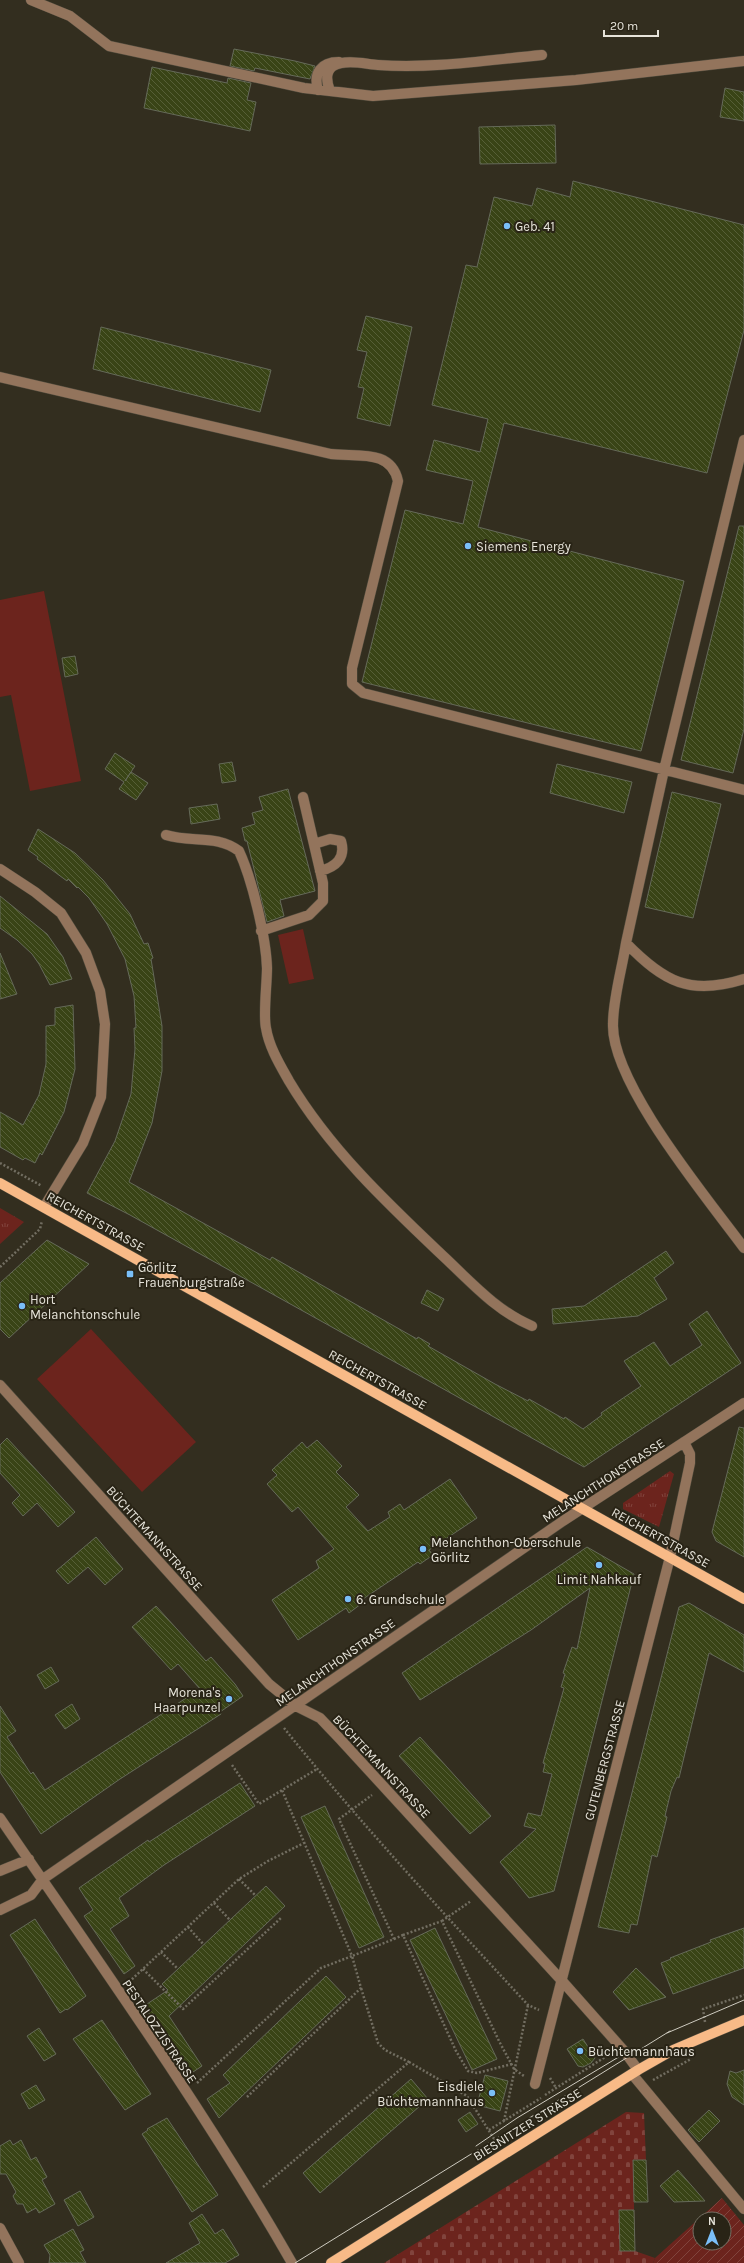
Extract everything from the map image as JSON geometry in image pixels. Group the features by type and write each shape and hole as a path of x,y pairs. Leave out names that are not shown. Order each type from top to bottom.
{"main road":[{"name":"REICHERTSTRASSE","path":"0,1183 744,1599"},
{"name":"BIESNITZER STRASSE","path":"331,2263 635,2072 673,2050 744,2020"}],"street":[{"path":"32,0 70,16 109,46 318,90 373,96 576,80 744,61"},
{"path":"318,90 316,82 320,68 333,62 424,66 542,54"},
{"path":"330,91 327,79 329,70 333,66 350,62"},
{"path":"0,377 331,454 381,459 392,465 398,481 352,668 352,684 363,693 744,790"},
{"path":"744,440 664,770 626,943 613,1024 615,1046 634,1091 673,1153 744,1248"},
{"path":"262,931 309,915 323,901 323,883 303,797"},
{"path":"166,835 180,839 224,842 239,851 262,931 266,956 265,1028 279,1063 324,1133 385,1201 493,1302 515,1319 532,1326"},
{"path":"314,844 330,839 341,841 344,850 341,859 330,868 320,871"},
{"path":"0,869 35,892 61,914 86,953 100,990 105,1024 101,1097 83,1143 44,1207"},
{"path":"626,943 648,965 668,978 692,986 717,986 744,979"},
{"name":"BÜCHTEMANNSTRASSE","path":"0,1385 269,1684 296,1706 320,1718 480,1894 563,1982 625,2052 635,2072 744,2209"},
{"name":"MELANCHTHONSTRASSE","path":"0,1910 31,1895 43,1880 276,1719 583,1508 744,1403"},
{"name":"GUTENBERGSTRASSE","path":"535,2084 559,1990 563,1982 568,1951 670,1557 690,1463 690,1454 684,1442"},
{"name":"PESTALOZZISTRASSE","path":"0,1818 186,2093 252,2196 292,2263"},
{"path":"0,1871 29,1859"},
{"path":"0,2228 19,2263"}],"path":[{"path":"0,1163 53,1192"},
{"path":"0,1267 40,1229 44,1207"},
{"path":"276,1719 316,1769 448,1918 528,2005 552,2016"},
{"path":"224,1755 259,1804 316,1769"},
{"path":"383,1786 339,1819 394,1938"},
{"path":"282,1790 352,1956 378,2043 385,2050 409,2062 466,2096 504,2154"},
{"path":"119,1992 239,1879 268,1861 304,1843"},
{"path":"239,1879 256,1896"},
{"path":"186,2093 321,1968 448,1918 480,1894"},
{"path":"214,1903 230,1920"},
{"path":"143,1969 183,2009 282,1917"},
{"path":"442,1920 507,2056"},
{"path":"188,1927 204,1944"},
{"path":"403,1935 456,2051 468,2071 476,2073 512,2064"},
{"path":"161,1952 178,1969"},
{"path":"247,2097 361,1988"},
{"path":"702,2009 744,1994"},
{"path":"504,2121 528,2005"},
{"path":"252,2196 409,2062"}],"green space":[{"path":"44,591 81,781 30,791 11,695 0,697 0,600"},
{"path":"303,929 314,979 289,984 278,935"},
{"path":"0,1208 24,1222 0,1244"},
{"path":"91,1329 196,1442 142,1492 37,1379"},
{"path":"670,1471 674,1474 659,1527 623,1509 623,1503"},
{"path":"626,2112 644,2113 646,2160 633,2161 635,2251 655,2258 653,2263 384,2263"},
{"path":"722,2198 744,2225 744,2263 653,2263 655,2258 692,2225 692,2251 732,2251 732,2211 707,2211"}],"building":[{"path":"234,49 315,66 310,79 255,68 254,71 230,66"},
{"path":"152,67 227,83 228,78 251,83 247,100 256,102 250,131 144,108"},
{"path":"725,88 744,92 744,121 720,117"},
{"path":"555,125 556,163 480,164 479,127"},
{"path":"573,181 744,225 744,330 707,473 504,423 478,527 684,581 641,751 362,682 405,510 463,524 473,481 426,470 434,440 480,452 488,419 432,405 466,265 477,267 494,197 532,206 537,188 570,197"},
{"path":"366,316 412,327 390,426 357,418 364,388 358,387 367,352 357,350"},
{"path":"101,327 271,370 260,412 93,369"},
{"path":"739,526 744,526 744,729 733,773 681,760"},
{"path":"75,656 78,674 65,677 62,658"},
{"path":"115,753 135,766 131,772 148,783 136,800 119,789 124,782 105,769"},
{"path":"232,762 236,781 222,783 219,764"},
{"path":"557,764 632,782 624,813 550,793"},
{"path":"288,789 315,891 280,900 284,916 267,922 247,841 245,841 242,828 255,824 252,813 263,810 259,797"},
{"path":"672,792 721,804 693,918 645,907"},
{"path":"217,804 220,819 191,824 189,808"},
{"path":"38,829 75,853 103,880 130,914 144,944 148,943 153,958 151,959 162,1026 162,1071 152,1123 129,1182 270,1260 272,1257 417,1339 418,1337 430,1344 428,1346 495,1384 528,1401 529,1399 564,1419 565,1417 583,1429 602,1415 601,1413 641,1386 624,1361 654,1342 670,1366 702,1345 689,1324 707,1311 741,1363 584,1467 130,1215 87,1193 115,1141 131,1094 135,1049 134,1028 136,1028 134,996 125,959 107,924 89,898 68,879 67,881 37,859 38,857 28,850"},
{"path":"0,896 47,934 63,957 72,979 50,985 32,954 17,940 0,928"},
{"path":"0,953 17,994 0,999"},
{"path":"73,1005 75,1069 64,1112 42,1155 40,1153 35,1163 25,1158 23,1160 0,1147 0,1112 23,1125 39,1095 46,1064 46,1026 55,1025 55,1008"},
{"name":"Hort Melanchtonschule","path":"47,1240 89,1264 9,1338 0,1329 0,1283"},
{"path":"666,1251 674,1263 654,1278 667,1299 638,1316 553,1324 552,1309 584,1306"},
{"path":"427,1290 444,1299 438,1311 421,1303"},
{"path":"739,1427 744,1428 744,1557 716,1541 712,1532"},
{"path":"7,1438 75,1512 58,1527 37,1503 23,1516 12,1503 20,1495 0,1473 0,1445"},
{"path":"317,1440 342,1466 336,1472 359,1495 346,1507 368,1531 390,1517 388,1512 400,1504 404,1510 450,1479 477,1518 429,1550 433,1555 420,1564 418,1562 360,1601 361,1604 349,1613 346,1608 298,1640 272,1600 319,1568 316,1561 334,1549 298,1507 292,1512 267,1484 277,1475 272,1470 302,1442 307,1448"},
{"path":"96,1537 123,1569 105,1585 88,1567 68,1584 56,1571"},
{"path":"587,1547 634,1574 554,1891 529,1898 500,1862 536,1829 524,1826 528,1813 541,1816 552,1774 543,1772 545,1764 543,1763 564,1688 561,1687 565,1674 563,1673 572,1647 577,1649 590,1588 531,1630 420,1700 402,1673"},
{"path":"689,1603 744,1635 744,1672 709,1653 679,1778 677,1777 671,1791 665,1816 667,1817 657,1857 652,1855 637,1925 631,1924 629,1933 598,1927 679,1607"},
{"path":"156,1606 206,1661 211,1657 235,1684 243,1696 220,1712 221,1714 120,1779 41,1834 0,1772 0,1706 16,1731 7,1737 31,1774 33,1772 45,1790 200,1689 178,1664 171,1670 132,1627"},
{"path":"51,1667 59,1681 45,1689 37,1675"},
{"path":"72,1704 80,1719 65,1729 55,1715"},
{"path":"420,1737 491,1816 470,1834 399,1756"},
{"path":"240,1783 255,1806 164,1865 119,1898 129,1916 110,1929 135,1966 124,1974 84,1916 93,1910 79,1888 148,1840 149,1842"},
{"path":"325,1806 384,1937 359,1948 301,1817"},
{"path":"266,1886 285,1906 169,2016 202,2066 190,2074 144,2006 168,1990 162,1984"},
{"path":"35,1919 86,1996 67,2010 66,2009 60,2013 10,1935"},
{"path":"435,1928 497,2059 472,2070 410,1940"},
{"path":"744,1928 744,1968 673,1994 661,1963 711,1942 710,1940"},
{"path":"636,1968 666,1997 629,2010 613,1992"},
{"path":"326,1976 346,1997 219,2118 207,2099 230,2083 223,2075"},
{"path":"102,2020 151,2094 125,2110 73,2039"},
{"path":"39,2028 56,2054 44,2061 27,2036"},
{"name":"Büchtemannhaus","path":"583,2039 595,2058 591,2063 583,2067 578,2066 567,2049"},
{"path":"744,2070 744,2105 732,2097 727,2084 730,2071 736,2073"},
{"name":"Eisdiele Büchtemannhaus","path":"485,2075 508,2081 500,2111 477,2105"},
{"path":"411,2079 428,2099 320,2193 303,2173"},
{"path":"36,2085 45,2100 29,2109 21,2094"},
{"path":"709,2110 720,2121 699,2142 688,2130"},
{"path":"470,2112 478,2124 466,2132 458,2120"},
{"path":"167,2118 218,2195 192,2212 142,2134 148,2130 147,2129"},
{"path":"10,2140 13,2145 21,2140 31,2160 36,2157 47,2177 42,2180 55,2204 39,2213 36,2208 27,2213 23,2204 17,2204 13,2196 16,2192 6,2174 0,2174 0,2146"},
{"path":"633,2160 646,2160 648,2202 634,2202"},
{"path":"678,2170 705,2201 674,2202 660,2186"},
{"path":"80,2191 94,2217 78,2226 64,2200"},
{"path":"619,2210 634,2210 635,2251 620,2251"},
{"path":"202,2214 215,2234 223,2229 239,2255 225,2263 166,2263 200,2243 189,2223"},
{"path":"73,2229 84,2250 80,2252 86,2263 49,2263 50,2255 44,2245"}],"tram line":[{"path":"667,2033 744,2000"},
{"path":"295,2263 670,2031"},
{"path":"476,2146 517,2118 627,2052"}],"place":[{"name":"Geb. 41","path":"507,226"},
{"name":"Siemens Energy","path":"468,546"},
{"name":"Görlitz Frauenburgstraße","path":"130,1274"},
{"name":"Hort Melanchtonschule","path":"22,1306"},
{"name":"Melanchthon-Oberschule Görlitz","path":"423,1549"},
{"name":"Limit Nahkauf","path":"599,1565"},
{"name":"6. Grundschule","path":"348,1599"},
{"name":"Morena's Haarpunzel","path":"229,1699"},
{"name":"Büchtemannhaus","path":"580,2051"},
{"name":"Eisdiele Büchtemannhaus","path":"492,2093"}]}
